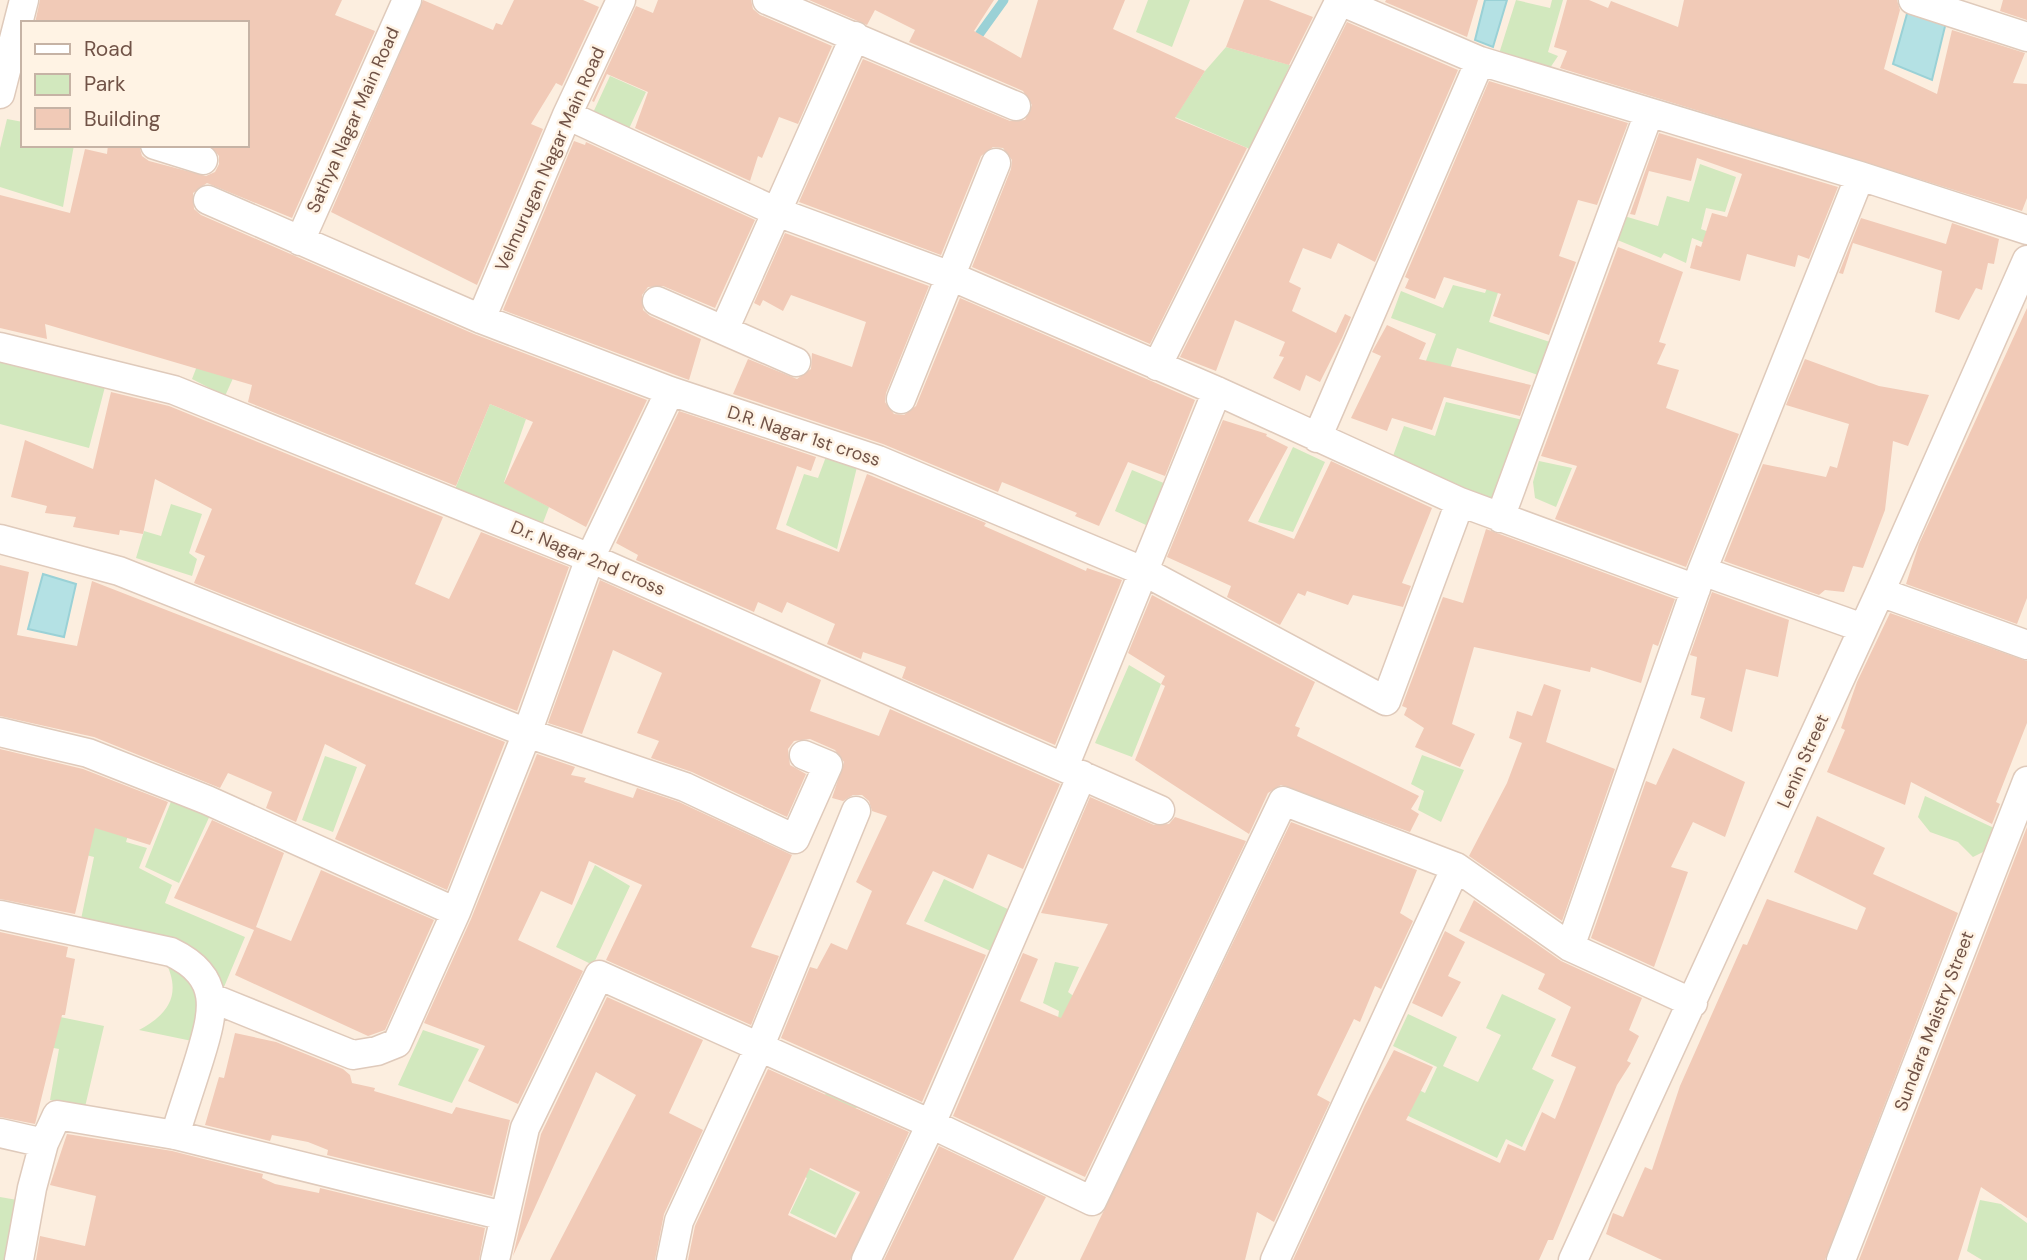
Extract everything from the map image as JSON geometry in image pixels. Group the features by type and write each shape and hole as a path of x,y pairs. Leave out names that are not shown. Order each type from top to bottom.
{"street":[{"path":"21,103 0,95 24,0"},
{"name":"Velmurugan Nagar Main Road","path":"481,318 567,115 621,0"},
{"path":"767,0 1016,106"},
{"path":"1913,0 2027,37"},
{"path":"1157,366 1340,1 1480,61 1860,176 2027,230"},
{"name":"Sathya Nagar Main Road","path":"300,241 399,2"},
{"path":"724,330 855,36"},
{"path":"1317,438 1480,61"},
{"path":"1500,518 1649,113"},
{"path":"567,115 777,212 948,275 1217,391 1500,518 1863,628"},
{"path":"161,147 203,160"},
{"path":"901,399 948,275 996,163"},
{"path":"1570,947 1699,580 1860,176"},
{"name":"D.R. Nagar 1st cross","path":"208,201 481,318 670,391 878,460 1145,572 1386,701 1460,502"},
{"name":"Lenin Street","path":"1573,1260 1880,592 2027,260"},
{"path":"657,301 796,362"},
{"name":"D.r. Nagar 2nd cross","path":"0,347 174,390 590,558 1160,810"},
{"path":"212,999 353,1055 377,1051 397,1043 456,912 527,733 590,558 670,391"},
{"path":"866,1260 931,1124 1073,771 1145,572 1217,391"},
{"path":"0,539 119,571 527,733 685,787 795,839 828,765 804,755"},
{"path":"1880,592 2027,645"},
{"path":"0,733 88,753 195,795 456,912"},
{"name":"Sundara Maistry Street","path":"1841,1260 2027,782"},
{"path":"495,1260 525,1128 599,975 931,1124 1092,1201 1283,801 1456,867 1570,947 1693,1003"},
{"path":"671,1260 679,1221 759,1048 856,811"},
{"path":"1275,1260 1456,867"},
{"path":"0,915 171,952 186,959 201,973 212,999 211,1024 175,1135"},
{"path":"19,1260 32,1188 44,1143 57,1115 175,1135 504,1216"},
{"path":"0,1133 44,1143"}],"green space":[{"path":"1148,0 1190,0 1172,47 1136,32"},
{"path":"1516,0 1550,8 1552,0 1563,0 1548,52 1558,56 1544,77 1497,60"},
{"path":"1226,47 1290,65 1252,150 1175,117 1205,71"},
{"path":"610,76 646,92 627,133 591,117"},
{"path":"7,119 21,122 21,147 74,147 63,207 0,187 0,148"},
{"path":"1700,164 1736,177 1725,212 1706,208 1701,229 1722,237 1718,248 1692,238 1686,263 1664,253 1661,258 1615,239 1624,216 1658,226 1667,196 1689,202"},
{"path":"1490,281 1500,286 1489,322 1550,342 1541,376 1457,348 1441,395 1421,374 1436,334 1391,318 1401,291 1443,308 1453,285 1485,293"},
{"path":"221,304 259,321 225,396 192,379"},
{"path":"0,355 106,383 89,448 0,424"},
{"path":"1446,402 1531,422 1496,512 1366,447 1393,456 1404,426 1435,436"},
{"path":"490,404 526,419 504,482 549,507 538,536 453,494"},
{"path":"1293,447 1325,462 1293,532 1258,522"},
{"path":"827,454 857,467 837,549 786,525 804,474 818,478"},
{"path":"1539,461 1572,468 1556,507 1535,498 1533,482"},
{"path":"1132,470 1166,484 1146,525 1115,511"},
{"path":"171,504 202,514 189,553 197,559 192,576 136,558 144,531 161,536"},
{"path":"1129,665 1161,684 1132,757 1095,743"},
{"path":"1422,755 1464,770 1441,822 1418,810 1424,791 1411,784"},
{"path":"325,756 357,767 333,832 302,820"},
{"path":"174,794 212,811 179,883 145,867"},
{"path":"1925,796 1994,828 1987,850 1973,857 1958,842 1930,832 1918,817"},
{"path":"52,818 129,832 126,842 147,848 139,868 172,885 165,903 245,937 224,987 80,924 94,857 46,845"},
{"path":"595,865 630,886 593,965 556,947"},
{"path":"944,879 1016,913 997,954 924,921"},
{"path":"164,959 179,965 205,999 192,1041 139,1030 159,1016 170,1001 172,982"},
{"path":"1055,962 1079,967 1068,992 1079,1000 1057,1025 1059,1011 1043,1003"},
{"path":"1502,994 1556,1019 1532,1069 1554,1080 1522,1147 1506,1139 1497,1158 1402,1113 1415,1088 1425,1093 1437,1067 1393,1046 1408,1014 1457,1037 1443,1066 1478,1082 1501,1035 1486,1028"},
{"path":"26,1010 104,1026 85,1107 50,1100 59,1049 17,1041"},
{"path":"423,1030 479,1049 452,1103 398,1085"},
{"path":"829,1089 860,1105 849,1113 807,1168 856,1193 835,1235 790,1213 807,1178 778,1164"},
{"path":"0,1197 23,1201 13,1260 0,1260"},
{"path":"1980,1200 2001,1204 2027,1223 2027,1260 1982,1260 1967,1251"}],"water":[{"path":"1485,0 1507,0 1493,47 1475,40"},
{"path":"1910,3 1948,14 1932,80 1893,64"},
{"path":"43,574 76,584 64,637 28,629"}],"building":[{"path":"40,0 342,0 335,15 375,31 292,218 207,183 193,193 194,209 201,215 474,334 647,400 586,527 504,483 533,422 490,404 456,486 248,402 252,385 45,324 47,339 0,328 0,195 70,213 85,149 107,154 108,147 140,147 142,156 149,161 206,176 215,172 219,164 219,156 212,147 248,147 248,21 35,21"},
{"path":"423,0 493,30 496,23 502,25 514,0 583,0 599,7 562,86 556,83 531,124 543,129 477,285 331,212"},
{"path":"658,0 751,0 753,9 760,15 832,46 798,124 779,117 762,158 758,156 750,181 635,128 648,92 607,74 594,102 592,101 636,6 653,13"},
{"path":"809,0 994,0 974,31 1021,58 1038,0 1125,0 1113,29 1205,71 1175,118 1247,148 1150,344 972,267 1011,169 1012,160 1003,148 993,147 981,156 941,255 799,202 863,59 1010,121 1025,120 1032,105 1023,91 909,42 915,30 875,10 867,25"},
{"path":"1244,0 1269,0 1313,17 1289,65 1226,47"},
{"path":"1478,0 1467,37 1385,2"},
{"path":"1567,0 1589,0 1608,8 1611,1 1678,27 1684,0 1897,0 1900,10 1884,69 1937,94 1952,30 2025,53 2013,83 2027,84 2027,198 2022,211 1560,68 1567,51 1554,47"},
{"path":"2003,0 2027,0 2027,20 2000,11"},
{"path":"1347,22 1458,70 1375,262 1338,243 1331,259 1303,248 1289,282 1301,288 1292,311 1336,333 1345,314 1351,317 1342,338 1320,382 1306,375 1300,391 1273,378 1284,357 1279,356 1285,342 1235,320 1216,371 1180,357"},
{"path":"1489,81 1628,123 1597,205 1578,200 1559,256 1576,262 1549,335 1493,316 1501,294 1444,277 1435,299 1405,288 1409,279 1405,277"},
{"path":"1659,133 1838,187 1809,259 1798,255 1795,267 1747,254 1740,281 1690,268 1696,245 1701,247 1712,213 1727,217 1742,174 1697,158 1691,181 1649,171 1635,215 1630,214"},
{"path":"574,141 585,145 586,142 755,220 715,308 663,286 648,287 642,295 643,310 650,316 701,339 689,380 503,310"},
{"path":"1861,218 1946,244 1952,223 1999,239 1994,264 1988,263 1982,290 1976,288 1959,320 1935,312 1942,271 1853,243 1843,274 1839,273"},
{"path":"785,233 929,286 886,393 885,402 894,414 904,415 916,406 960,298 1195,400 1165,476 1128,462 1099,526 1075,516 1077,513 1002,482 998,492 883,444 733,394 748,359 797,379 811,369 812,353 852,367 866,322 791,295 783,311 763,300 760,306 754,303"},
{"path":"1618,247 1683,272 1659,342 1666,344 1657,364 1679,370 1666,408 1739,434 1686,567 1555,519 1577,466 1541,456"},
{"path":"2027,308 2027,598 2017,624 1906,584 1919,544"},
{"path":"1387,325 1426,343 1419,359 1531,385 1520,416 1444,397 1432,430 1392,418 1387,431 1351,418 1381,356 1372,352"},
{"path":"1805,359 1879,386 1929,395 1908,446 1893,441 1885,510 1863,568 1853,566 1844,592 1825,590 1819,595 1724,561 1763,464 1826,477 1830,466 1837,468 1849,424 1786,405"},
{"path":"111,392 169,406 443,517 415,584 449,599 481,532 569,567 517,711 194,583 205,556 195,552 212,509 155,479 143,534 120,530 119,535 73,527 76,517 45,513 47,506 11,497 25,440 93,469"},
{"path":"679,411 816,457 811,471 797,466 776,529 839,552 867,474 986,523 984,526 1086,571 1087,568 1122,580 1055,745 902,678 906,667 863,652 861,659 827,644 835,624 787,602 782,613 758,602 754,612 636,560 638,555 616,543"},
{"path":"1223,420 1267,434 1266,436 1288,447 1248,521 1294,539 1331,461 1432,508 1402,583 1411,586 1403,607 1353,595 1348,605 1307,591 1305,596 1298,593 1280,625 1227,597 1231,586 1167,557"},
{"path":"1486,529 1675,599 1658,646 1653,644 1641,683 1591,667 1590,672 1474,647 1452,724 1475,734 1460,767 1415,747 1424,728 1404,715 1407,708 1402,706 1443,597 1463,603"},
{"path":"0,565 29,572 17,635 77,646 92,581 505,742 447,890 335,839 366,765 325,744 296,822 266,808 272,792 228,773 220,788 94,737 0,716"},
{"path":"600,580 821,680 810,711 879,736 890,709 1060,784 1023,869 988,854 973,889 933,871 906,924 986,955 922,1102 781,1038 810,967 817,969 831,943 847,950 872,891 856,882 887,816 872,811 869,801 862,795 853,795 843,801 832,798 844,762 835,750 810,739 794,741 788,749 790,765 806,774 787,817 692,772 651,758 659,741 637,733 662,673 613,650 582,734 548,723"},
{"path":"1712,592 1789,620 1778,677 1746,669 1732,732 1700,718 1705,698 1691,695 1697,657 1690,655"},
{"path":"1152,595 1315,682 1295,726 1300,728 1297,736 1419,796 1411,809 1419,814 1410,832 1281,785 1268,793 1249,834 1135,760 1165,686 1161,684 1165,676 1128,653"},
{"path":"1890,613 2027,661 2027,723 1996,802 2000,804 1992,824 1911,782 1905,805 1827,772 1845,730 1841,728 1857,682"},
{"path":"1544,684 1561,690 1546,742 1615,769 1562,921 1469,856 1507,783 1522,743 1509,738 1517,711 1532,716"},
{"path":"1673,748 1745,782 1725,837 1693,822 1671,867 1688,872 1654,967 1591,938 1646,781 1656,785"},
{"path":"0,749 83,769 168,802 150,845 95,828 75,914 0,899"},
{"path":"537,754 575,767 571,775 586,778 584,782 633,798 637,788 679,802 792,855 751,947 779,956 751,1025 606,960 642,885 589,861 572,905 541,891 518,940 583,971 518,1104 468,1081 485,1046 424,1023 471,919"},
{"path":"1090,797 1154,825 1169,824 1175,817 1246,841 1085,1177 953,1116 1023,953 1038,959 1020,1001 1061,1018 1108,924 1041,913"},
{"path":"1817,816 1885,848 1873,874 1958,913 1825,1260 1662,1260 1606,1234 1613,1213 1623,1217 1645,1167 1652,1170 1680,1086 1743,944 1747,945 1767,899 1857,930 1866,908 1794,872"},
{"path":"212,820 284,853 256,927 291,941 321,870 434,920 385,1030 368,1036 235,975 254,930 174,898"},
{"path":"1291,822 1417,870 1400,913 1413,921 1381,989 1375,986 1360,1022 1354,1019 1317,1095 1330,1102 1274,1222 1257,1212 1245,1260 1080,1260"},
{"path":"2027,827 2027,1218 1981,1187 1958,1260 1859,1260"},
{"path":"1474,900 1561,961 1642,998 1629,1030 1639,1036 1627,1061 1631,1063 1617,1085 1553,1240 1548,1240 1539,1260 1293,1260 1365,1105 1394,1050 1433,1067 1406,1120 1500,1163 1508,1144 1525,1151 1542,1112 1555,1119 1576,1067 1551,1056 1571,1007 1538,989 1545,974 1459,931"},
{"path":"1445,931 1465,942 1448,976 1461,982 1442,1017 1412,1003"},
{"path":"0,932 68,947 66,957 75,959 65,1015 62,1015 35,1124 0,1117"},
{"path":"607,997 703,1040 669,1113 703,1130 664,1214 655,1260 550,1260 636,1095 596,1072 513,1256 541,1134"},
{"path":"235,1033 276,1042 343,1069 350,1075 352,1083 375,1088 374,1091 452,1114 456,1107 510,1120 492,1196 327,1155 328,1150 308,1142 272,1135 270,1141 205,1125 219,1077 224,1078"},
{"path":"768,1069 909,1132 850,1260 688,1260 695,1226","holes":["810,1168 860,1192 836,1238 788,1215"]},
{"path":"67,1134 172,1151 263,1174 262,1178 275,1184 319,1193 320,1188 485,1228 479,1260 36,1260 40,1236 85,1246 96,1196 50,1185"},
{"path":"939,1146 1046,1197 1013,1260 884,1260"}],"waterway":[{"path":"973,43 1004,0"}]}
